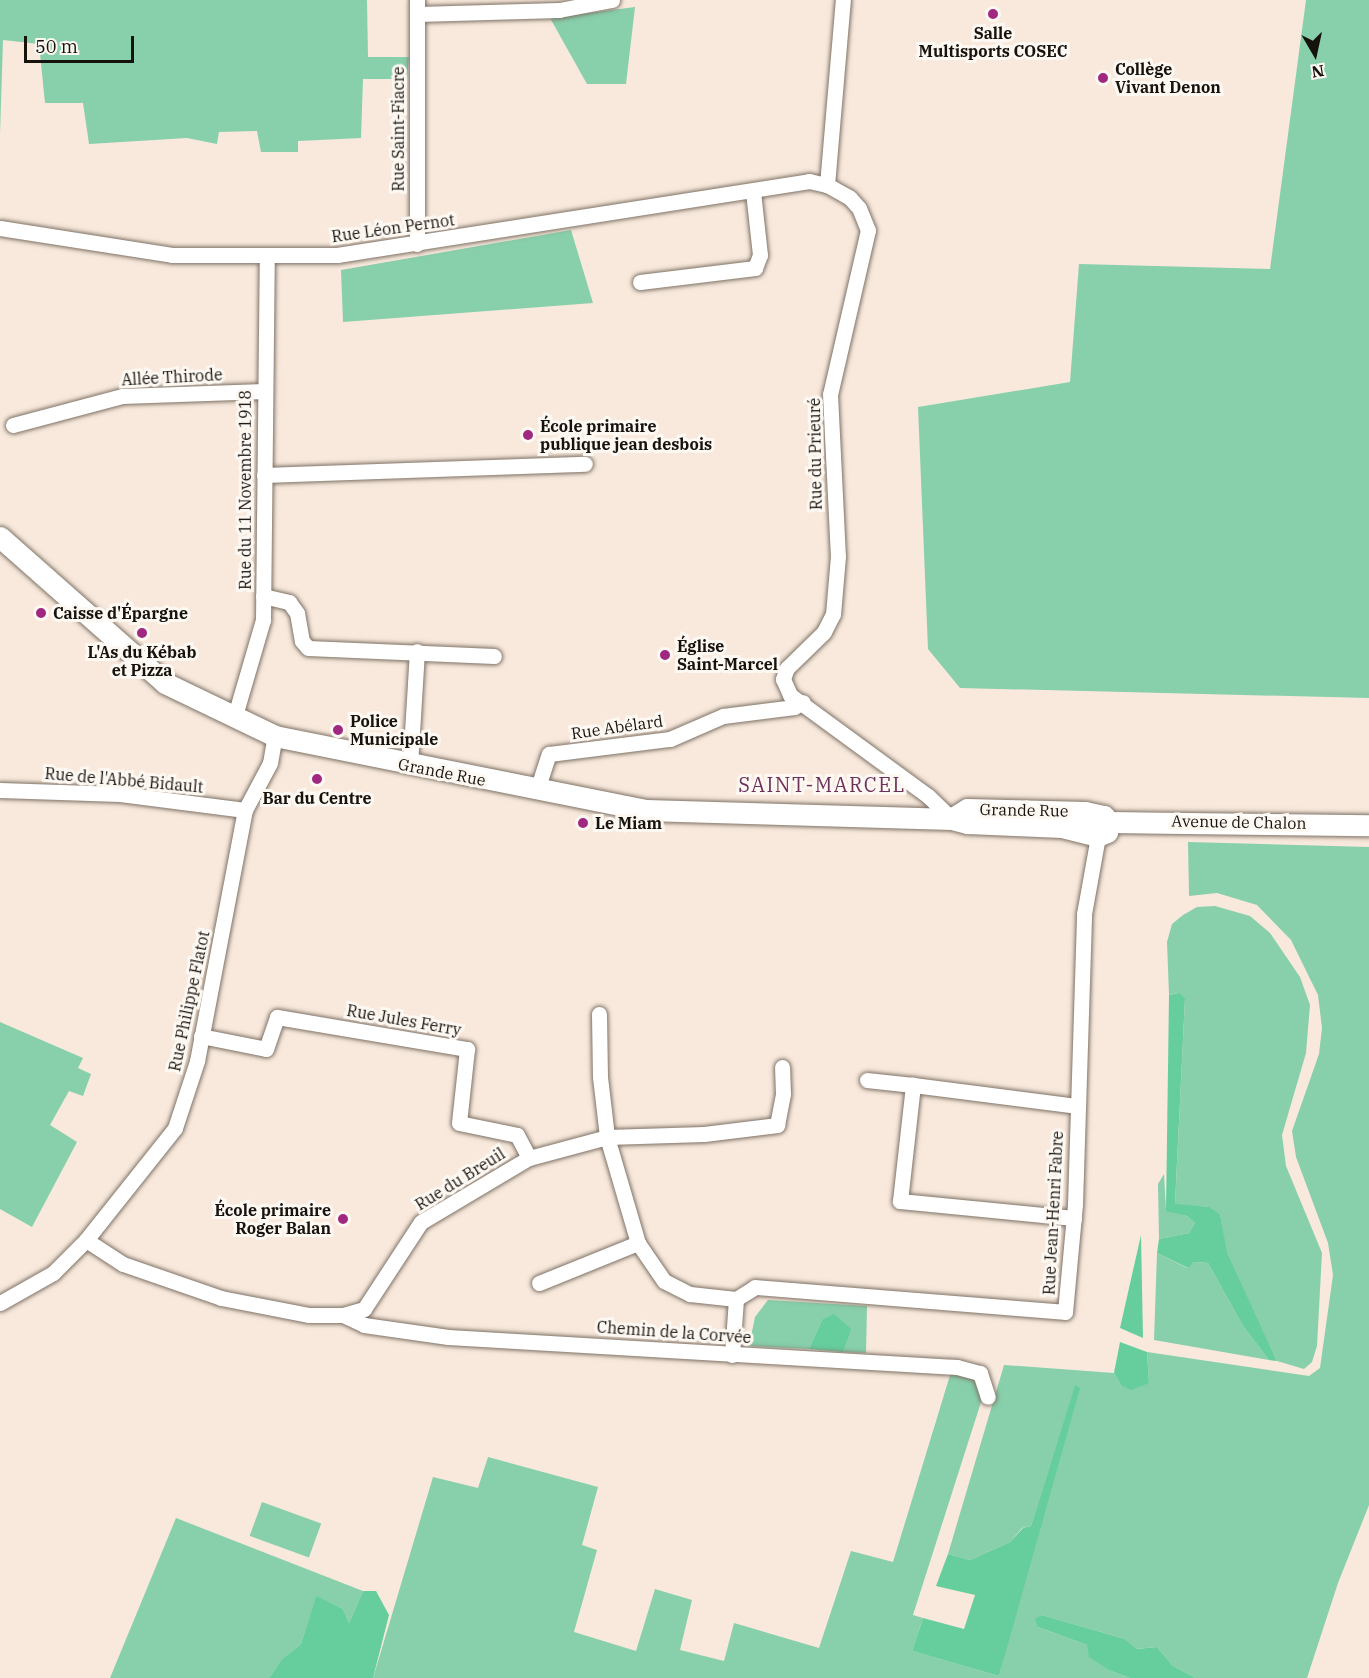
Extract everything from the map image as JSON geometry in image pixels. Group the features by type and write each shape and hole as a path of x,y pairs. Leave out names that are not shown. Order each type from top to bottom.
{"main road":[{"name":"Grande Rue","path":"0,537 137,662 165,683 234,719 275,736 410,765 646,810 952,819 967,823 1098,826"},
{"path":"0,556 26,561"},
{"name":"Avenue de Chalon","path":"1098,826 1369,825"}],"street":[{"name":"Rue Saint-Fiacre","path":"417,244 417,7 559,5 612,0"},
{"path":"831,187 843,0"},
{"name":"Rue Léon Pernot","path":"0,228 172,255 267,256 372,252 809,182 831,187"},
{"name":"Rue du Prieuré","path":"802,702 790,695 783,679 787,669 824,632 833,614 838,556 830,394 868,230 859,208 831,187"},
{"path":"640,282 755,268 760,255 753,192"},
{"name":"Rue du 11 Novembre 1918","path":"234,719 263,620 267,256"},
{"name":"Allée Thirode","path":"14,425 122,396 264,391"},
{"path":"264,476 585,465"},
{"path":"263,596 289,602 297,613 302,640 308,648 494,656"},
{"path":"410,765 417,651"},
{"path":"802,702 928,796 952,819"},
{"name":"Rue Abélard","path":"537,790 549,754 670,739 723,716 794,707 802,702"},
{"name":"Rue Philippe Flatot","path":"0,1303 53,1273 86,1240 175,1128 201,1036 245,810 270,763 275,736"},
{"name":"Rue de l'Abbé Bidault","path":"0,790 120,794 245,810"},
{"name":"Rue Jean-Henri Fabre","path":"736,1299 755,1287 1065,1312 1074,1218 1084,914 1098,826"},
{"path":"599,1014 600,1077 607,1137 638,1243 664,1281 690,1294 736,1299 732,1355"},
{"name":"Rue Jules Ferry","path":"201,1036 266,1049 277,1017 467,1049 459,1123 517,1135 529,1158"},
{"name":"Rue du Breuil","path":"86,1240 123,1264 221,1298 309,1315 343,1315 364,1309 422,1222 529,1158 607,1137 704,1134 777,1125 783,1095 782,1067"},
{"path":"867,1080 1077,1106"},
{"path":"913,1085 900,1201 1074,1218"},
{"path":"539,1282 638,1243"},
{"name":"Chemin de la Corvée","path":"343,1315 364,1325 448,1337 957,1367 980,1373 988,1396"}],"green space":[{"path":"0,0 367,0 368,57 409,57 407,79 363,79 361,138 298,141 298,152 261,152 257,131 219,132 217,144 187,138 89,144 83,103 45,103 39,44 3,40 0,134"},
{"path":"1306,0 1369,0 1369,698 960,688 928,649 918,407 1070,382 1079,264 1270,269"},
{"path":"635,7 626,84 587,84 550,18"},
{"path":"571,230 593,303 343,322 341,270"},
{"path":"1188,842 1369,847 1369,1505 1338,1583 1307,1678 1196,1678 1173,1666 1157,1647 1135,1649 1125,1639 1042,1615 1038,1627 1087,1645 1111,1671 1130,1678 373,1678 433,1477 478,1488 488,1457 598,1487 582,1545 597,1550 574,1632 636,1651 655,1589 692,1600 680,1650 724,1661 734,1623 819,1648 851,1551 893,1562 951,1372 973,1377 982,1399 913,1615 923,1618 912,1651 999,1676 1075,1386 1031,1526 1022,1528 1010,1542 970,1560 948,1554 1004,1365 1114,1373 1121,1385 1149,1383 1147,1352 1309,1376 1320,1368 1333,1275 1328,1243 1296,1157 1292,1131 1319,1054 1322,1028 1318,995 1291,940 1257,905 1217,893 1189,896"},
{"path":"1215,906 1250,916 1270,933 1300,977 1310,1005 1306,1053 1282,1135 1286,1166 1322,1253 1317,1346 1312,1362 1304,1369 1277,1361 1226,1253 1220,1214 1210,1207 1175,1205 1185,998 1178,993 1169,995 1167,942 1172,924 1183,915 1197,907"},
{"path":"1179,993 1185,998 1175,1204 1210,1207 1220,1214 1227,1253 1277,1361 1269,1360 1243,1326 1208,1263 1194,1262 1188,1268 1157,1253 1159,1239 1189,1233 1195,1223 1187,1216 1166,1211 1169,995"},
{"path":"0,1022 83,1058 78,1068 91,1074 83,1096 69,1091 50,1125 77,1142 32,1227 0,1209"},
{"path":"1164,1174 1166,1210 1187,1216 1195,1223 1189,1233 1159,1239 1158,1184"},
{"path":"1141,1235 1143,1338 1120,1328"},
{"path":"1157,1253 1187,1268 1194,1262 1208,1263 1243,1326 1269,1360 1154,1340"},
{"path":"768,1300 867,1306 866,1353 843,1352 846,1335 822,1320 809,1349 749,1346 755,1317"},
{"path":"834,1314 851,1329 843,1352 809,1349 822,1320"},
{"path":"1120,1342 1147,1352 1149,1383 1131,1390 1121,1385 1114,1373"},
{"path":"1075,1385 1080,1388 999,1676 912,1651 923,1618 964,1629 975,1595 936,1586 948,1554 970,1560 1010,1542 1023,1528 1031,1526"},
{"path":"262,1502 321,1524 309,1557 250,1536"},
{"path":"176,1518 363,1591 349,1623 343,1609 316,1597 301,1644 282,1659 269,1678 110,1678"},
{"path":"363,1591 376,1591 389,1615 373,1678 269,1678 282,1659 301,1644 316,1596 343,1609 349,1623"},
{"path":"1042,1615 1125,1639 1136,1649 1157,1647 1173,1666 1196,1678 1130,1678 1111,1671 1089,1657 1087,1645 1038,1627 1035,1619"}],"place":[{"name":"Salle Multisports COSEC","path":"993,14"},
{"name":"Collège Vivant Denon","path":"1103,78"},
{"name":"École primaire publique jean desbois","path":"528,435"},
{"name":"Caisse d'Épargne","path":"41,613"},
{"name":"L'As du Kébab et Pizza","path":"142,633"},
{"name":"Église Saint-Marcel","path":"665,655"},
{"name":"Police Municipale","path":"338,730"},
{"name":"Bar du Centre","path":"317,779"},
{"name":"Le Miam","path":"583,823"},
{"name":"École primaire Roger Balan","path":"343,1219"}],"district":[{"name":"SAINT-MARCEL","path":"822,784"}]}
